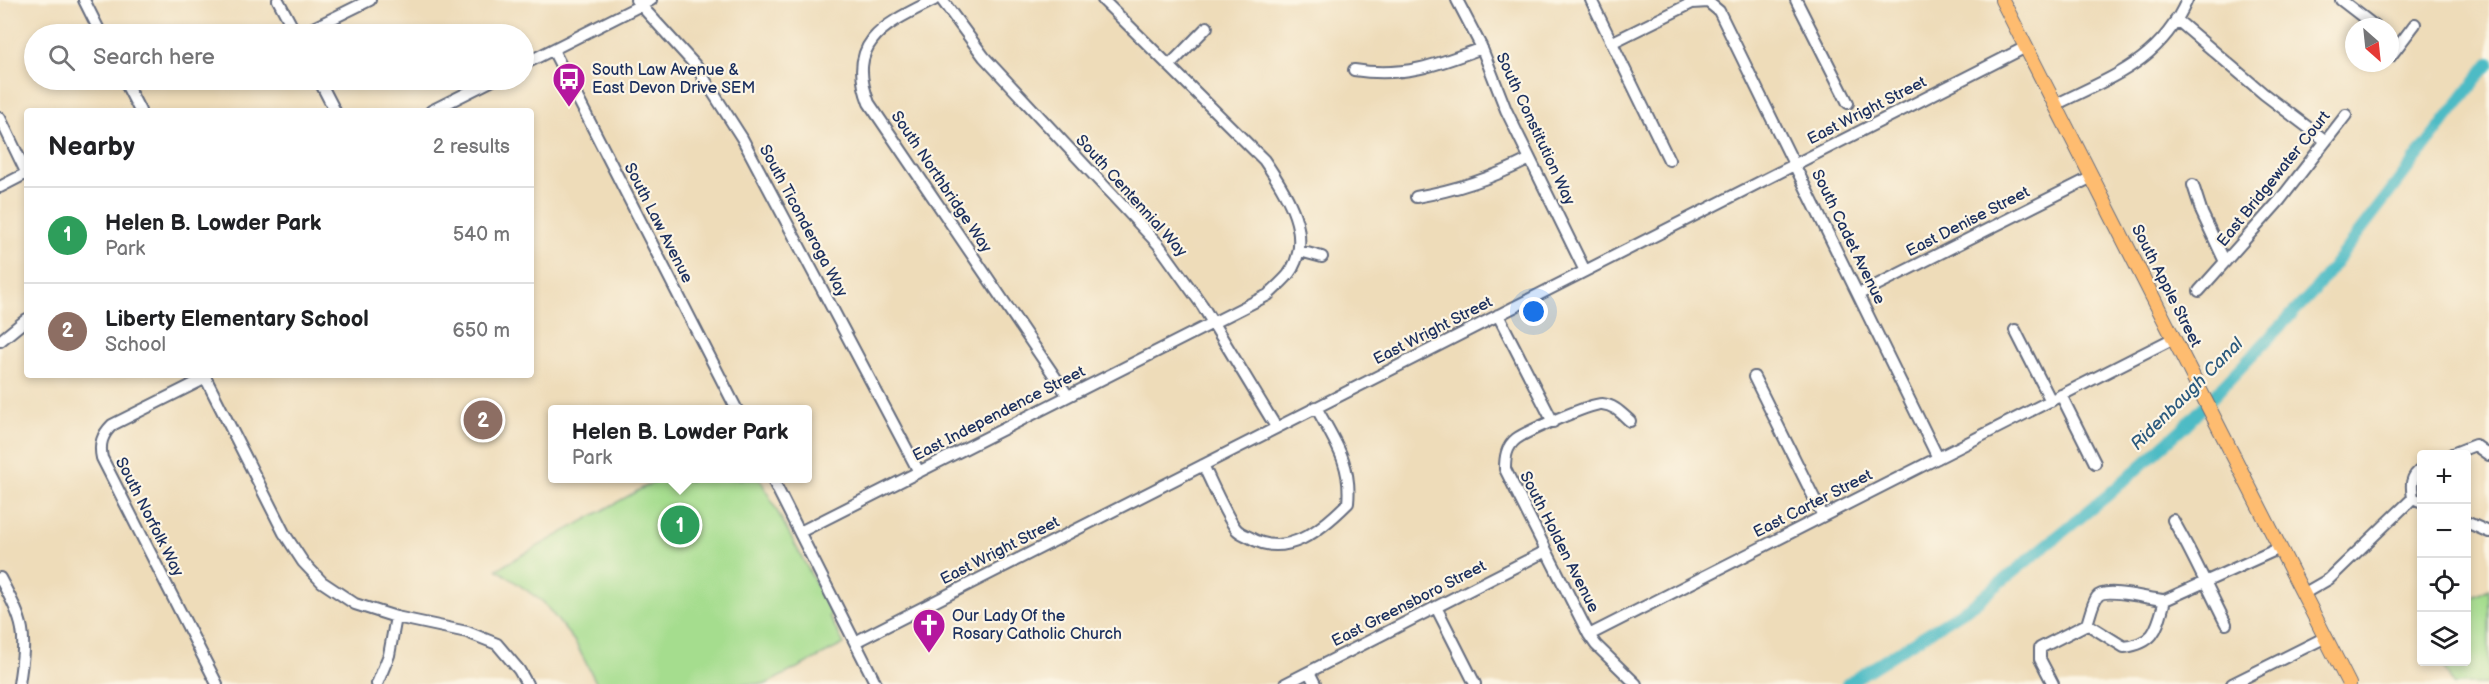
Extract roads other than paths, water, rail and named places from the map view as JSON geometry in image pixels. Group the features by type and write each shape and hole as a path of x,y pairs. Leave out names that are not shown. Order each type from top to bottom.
{"main road":[{"name":"South Apple Street","path":"2002,0 2349,684"}],"street":[{"path":"84,0 96,24"},
{"path":"278,0 291,24"},
{"path":"322,24 370,0"},
{"path":"534,59 638,3 651,0"},
{"name":"South Northbridge Way","path":"934,0 887,24 874,36 865,49 861,67 862,86 869,103 1068,396"},
{"name":"South Centennial Way","path":"942,0 984,57 1158,244 1212,323 1276,428"},
{"path":"1102,0 1264,160 1280,183 1294,214 1299,232 1300,251 1322,257"},
{"name":"South Constitution Way","path":"1457,0 1482,48 1506,110 1585,271"},
{"path":"1591,0 1669,160"},
{"path":"2055,105 2146,57 2161,41 2187,0"},
{"path":"2342,0 2365,18"},
{"name":"South Cadet Avenue","path":"1612,42 1692,3 1708,2 1719,10 1938,458"},
{"path":"1802,2 1848,103"},
{"name":"South Ticonderoga Way","path":"638,3 696,66 742,138 918,472"},
{"path":"2176,19 2264,94 2326,141"},
{"path":"2399,38 2415,24"},
{"path":"1169,66 1208,27"},
{"name":"East Wright Street","path":"855,642 2026,47"},
{"path":"1354,70 1375,74 1406,72 1433,66 1482,48"},
{"name":"South Law Avenue","path":"553,50 734,405"},
{"path":"129,90 138,108"},
{"path":"324,90 333,108"},
{"path":"437,108 474,90"},
{"name":"East Bridgewater Court","path":"2199,291 2280,200 2346,115"},
{"path":"0,118 24,168"},
{"path":"1416,197 1469,186 1530,159"},
{"path":"0,187 24,175"},
{"name":"East Denise Street","path":"1858,294 2092,177"},
{"name":"East Bridgewater Court","path":"2193,185 2202,213 2225,262"},
{"name":"East Independence Street","path":"800,532 1268,295 1288,275 1300,251"},
{"path":"1498,315 1553,422"},
{"path":"0,341 24,321"},
{"path":"2015,330 2051,401"},
{"name":"East Carter Street","path":"1589,635 2174,338"},
{"path":"1754,377 1823,516"},
{"name":"South Norfolk Way","path":"201,378 112,425 105,432 100,449 102,458 217,684"},
{"path":"206,378 284,533 303,562 322,582 355,604 396,617 467,632 497,644 519,670 527,684"},
{"path":"2061,395 2095,463"},
{"name":"South Holden Avenue","path":"1630,421 1614,407 1600,404 1587,407 1515,440 1505,454 1505,469 1589,635 1596,645 1636,684"},
{"path":"1203,465 1237,530 1261,545 1277,547 1309,535 1324,526 1348,503 1350,483 1346,464 1316,407"},
{"path":"2461,450 2475,444 2489,455"},
{"path":"2303,594 2329,579 2417,500 2410,484 2417,471"},
{"path":"775,483 876,684"},
{"path":"2173,520 2196,559 2226,624"},
{"path":"2471,524 2489,532"},
{"path":"2053,684 2040,659 2040,648 2087,624 2096,598 2102,593 2110,592 2150,600 2165,600 2280,548"},
{"name":"East Greensboro Street","path":"1285,684 1546,551"},
{"path":"0,578 18,614 24,632 19,684"},
{"path":"2087,624 2124,647 2140,645 2157,628 2165,600"},
{"path":"1436,607 1475,684"},
{"path":"377,684 389,655 396,617"},
{"path":"2232,684 2326,637"},
{"path":"1309,672 1315,684"}],"waterway":[{"name":"Ridenbaugh Canal","path":"1847,684 1974,604 2108,495 2185,426 2314,291 2489,63"}],"place":[{"name":"South Law Avenue & East Devon Drive SEM","path":"569,108"},
{"name":"Liberty Elementary School","path":"483,420"},
{"name":"Helen B. Lowder Park","path":"680,525"},
{"name":"Our Lady Of the Rosary Catholic Church","path":"929,654"}]}
